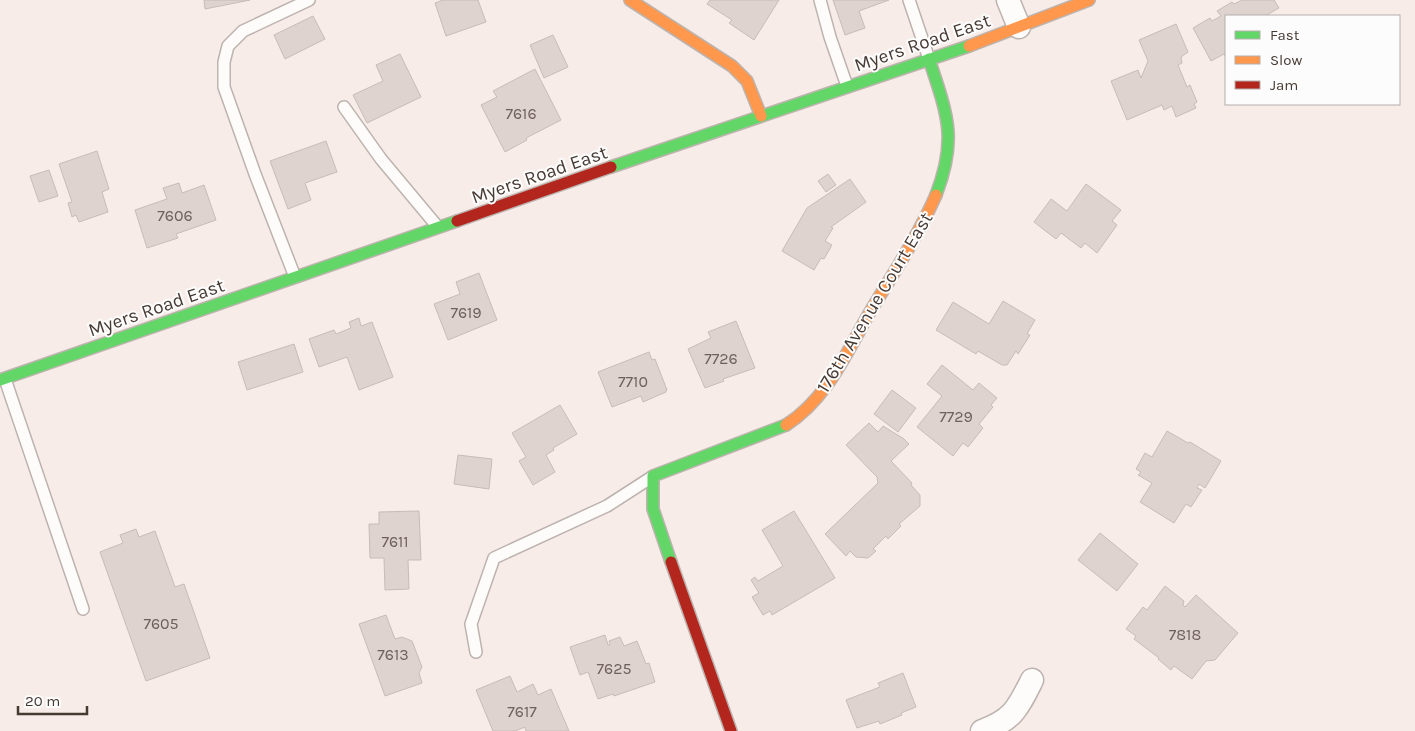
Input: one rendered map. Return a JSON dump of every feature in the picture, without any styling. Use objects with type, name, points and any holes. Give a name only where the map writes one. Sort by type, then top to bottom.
[{"type":"street","points":[[630,0],[732,66],[747,81],[760,116]]},
{"type":"street","points":[[1008,0],[1019,27]]},
{"type":"street","name":"Myers Road East","points":[[2,379],[929,59],[1088,0]]},
{"type":"street","name":"176th Avenue Court East","points":[[653,476],[782,427],[809,407],[830,380],[929,212],[945,170],[949,146],[949,130],[929,59]]},
{"type":"street","points":[[653,476],[653,509],[731,731]]},
{"type":"street","points":[[982,731],[1008,719],[1018,707],[1032,680]]},
{"type":"lane","points":[[295,277],[254,174],[224,87],[224,62],[228,46],[243,31],[309,0]]},
{"type":"lane","points":[[820,0],[847,86]]},
{"type":"lane","points":[[910,0],[929,59]]},
{"type":"lane","points":[[344,107],[382,159],[438,227]]},
{"type":"lane","points":[[2,379],[83,609]]},
{"type":"lane","points":[[476,652],[471,624],[494,558],[607,506],[653,476]]},
{"type":"building","points":[[204,0],[250,0],[205,9]]},
{"type":"building","points":[[443,0],[478,0],[486,22],[446,36],[435,3]]},
{"type":"building","points":[[710,0],[779,0],[754,40],[729,23],[732,20],[707,4]]},
{"type":"building","points":[[833,0],[889,0],[859,11],[865,28],[845,35]]},
{"type":"building","points":[[1242,0],[1274,0],[1279,8],[1267,15],[1225,15],[1225,56],[1224,54],[1211,61],[1193,28],[1210,18],[1212,21],[1221,16],[1217,11],[1232,2],[1234,4]]},
{"type":"building","points":[[313,16],[325,39],[285,59],[274,35]]},
{"type":"building","points":[[1176,24],[1188,52],[1181,57],[1182,63],[1178,65],[1187,87],[1190,85],[1197,102],[1194,104],[1196,108],[1176,117],[1172,106],[1164,110],[1162,105],[1127,120],[1111,81],[1138,70],[1141,78],[1148,61],[1139,40]]},
{"type":"building","points":[[553,35],[568,67],[544,78],[530,45]]},
{"type":"building","points":[[400,54],[421,97],[367,123],[353,95],[383,81],[376,65]]},
{"type":"building","points":[[535,69],[561,120],[526,138],[527,140],[505,152],[481,105],[497,97],[493,91]]},
{"type":"building","points":[[326,141],[337,172],[305,183],[311,200],[288,209],[270,161]]},
{"type":"building","points":[[97,151],[109,189],[102,192],[108,212],[79,222],[76,215],[72,217],[68,203],[72,202],[59,164]]},
{"type":"building","points":[[49,170],[58,196],[39,202],[30,176]]},
{"type":"building","points":[[828,174],[836,185],[826,192],[818,181]]},
{"type":"building","points":[[850,179],[866,202],[831,227],[833,228],[825,241],[832,245],[824,259],[821,258],[814,270],[782,251],[807,208]]},
{"type":"building","points":[[179,183],[182,193],[204,185],[216,220],[176,234],[178,238],[147,248],[135,210],[167,199],[163,188]]},
{"type":"building","points":[[1086,184],[1121,210],[1112,221],[1117,225],[1097,253],[1085,243],[1081,248],[1061,233],[1056,239],[1034,222],[1051,199],[1067,211]]},
{"type":"building","points":[[479,273],[497,320],[448,340],[434,304],[460,294],[456,282]]},
{"type":"building","points":[[1003,301],[1035,320],[1027,334],[1030,335],[1018,354],[1016,351],[1007,365],[1002,365],[978,351],[976,354],[936,330],[953,302],[989,324]]},
{"type":"building","points":[[359,318],[361,326],[372,322],[393,377],[359,390],[347,357],[319,367],[309,339],[334,330],[336,334],[351,328],[349,322]]},
{"type":"building","points":[[736,321],[755,368],[723,379],[724,381],[705,388],[688,349],[711,338],[708,332]]},
{"type":"building","points":[[294,344],[303,372],[247,390],[238,362]]},
{"type":"building","points":[[649,352],[652,360],[655,359],[667,390],[666,392],[643,402],[641,396],[612,407],[598,372]]},
{"type":"building","points":[[942,365],[973,390],[979,383],[997,398],[991,405],[993,407],[979,424],[983,428],[968,447],[963,443],[953,456],[917,427],[942,396],[927,384]]},
{"type":"building","points":[[892,390],[916,408],[898,432],[874,414]]},
{"type":"building","points":[[560,405],[577,434],[553,448],[554,450],[546,455],[555,472],[533,485],[519,461],[526,457],[512,433]]},
{"type":"building","points":[[869,423],[878,432],[883,426],[909,444],[891,461],[912,483],[911,485],[920,495],[920,506],[899,524],[901,526],[888,539],[886,536],[873,549],[876,551],[868,558],[856,557],[850,551],[846,556],[825,534],[878,483],[877,477],[846,445]]},
{"type":"building","points":[[1167,431],[1188,443],[1190,442],[1221,461],[1205,488],[1199,484],[1197,488],[1202,490],[1191,507],[1186,504],[1174,523],[1140,502],[1152,483],[1138,475],[1141,472],[1136,469],[1145,453],[1152,457]]},
{"type":"building","points":[[458,455],[492,459],[489,489],[454,484]]},
{"type":"building","points":[[419,511],[421,560],[408,560],[409,589],[385,590],[384,558],[370,558],[369,524],[379,524],[379,512]]},
{"type":"building","points":[[794,511],[835,578],[772,615],[770,611],[763,615],[752,597],[759,593],[751,580],[755,577],[758,581],[783,566],[762,530]]},
{"type":"building","points":[[136,529],[139,537],[155,531],[175,587],[184,584],[210,658],[146,681],[100,552],[123,543],[120,535]]},
{"type":"building","points":[[1100,533],[1138,564],[1117,591],[1078,560]]},
{"type":"building","points":[[1165,586],[1184,601],[1183,605],[1185,607],[1196,595],[1238,633],[1215,660],[1206,661],[1192,679],[1174,666],[1171,670],[1134,639],[1136,636],[1126,629],[1143,607],[1147,610]]},
{"type":"building","points":[[386,615],[395,639],[402,637],[412,641],[422,667],[419,673],[422,683],[385,696],[359,624]]},
{"type":"building","points":[[605,635],[608,645],[610,645],[609,641],[620,637],[624,646],[637,641],[646,664],[649,663],[655,682],[614,696],[613,694],[598,699],[588,672],[580,675],[570,647]]},
{"type":"building","points":[[903,673],[916,707],[880,724],[879,721],[857,728],[846,700],[880,687],[878,683]]},
{"type":"building","points":[[510,676],[517,692],[533,684],[538,695],[551,689],[569,731],[526,731],[525,727],[515,731],[493,731],[476,690]]},
{"type":"traffic: fast","points":[[611,167],[969,46]]},
{"type":"traffic: fast","points":[[929,59],[941,95],[948,126],[947,157],[936,195]]},
{"type":"traffic: fast","points":[[0,380],[457,221]]},
{"type":"traffic: fast","points":[[671,562],[653,509],[653,476],[786,425]]},
{"type":"traffic: slow","points":[[630,0],[732,66],[747,81],[761,116]]},
{"type":"traffic: slow","points":[[969,46],[1089,0]]},
{"type":"traffic: slow","points":[[786,425],[813,402],[844,359],[913,240],[936,195]]},
{"type":"traffic: jam","points":[[457,221],[611,167]]},
{"type":"traffic: jam","points":[[671,562],[731,731]]}]
